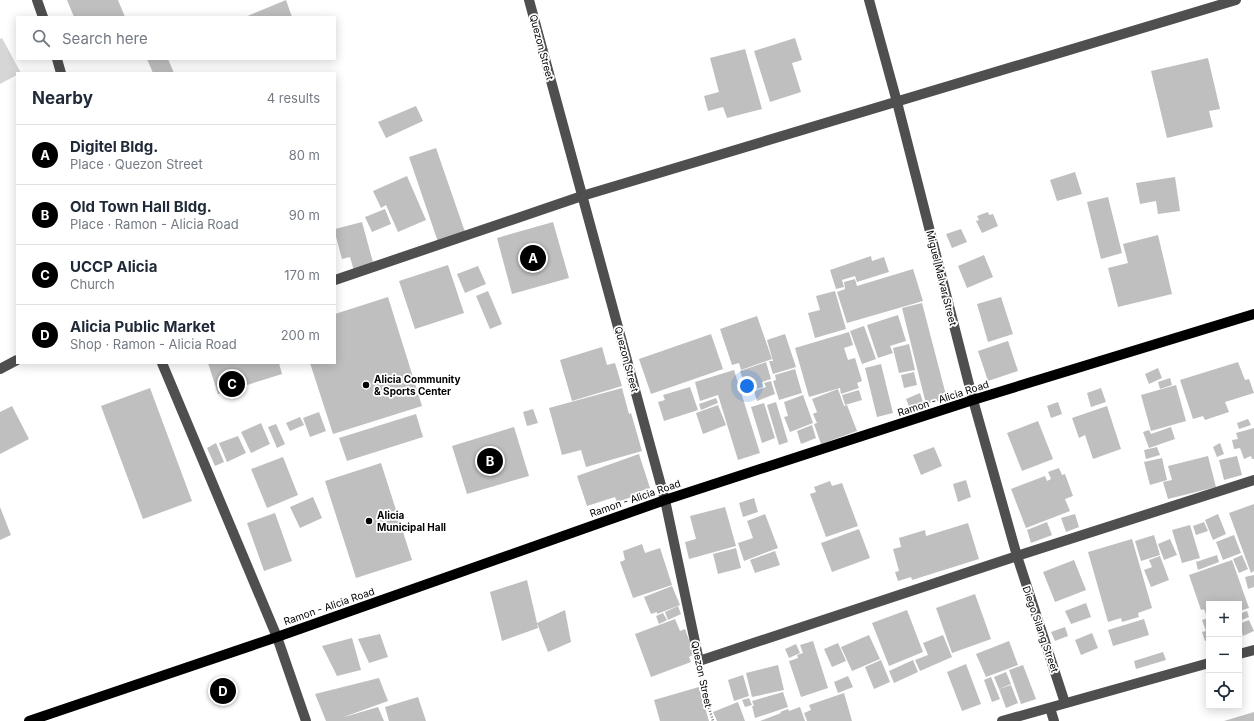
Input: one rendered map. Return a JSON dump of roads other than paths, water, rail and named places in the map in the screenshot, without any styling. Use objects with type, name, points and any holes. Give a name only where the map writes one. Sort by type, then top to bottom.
[{"type":"main road","name":"Ramon - Alicia Road","points":[[29,721],[277,637],[665,500],[973,400],[1254,314]]},
{"type":"street","points":[[37,0],[43,16]]},
{"type":"street","name":"Quezon Street","points":[[529,0],[665,500],[699,662],[1017,556]]},
{"type":"street","name":"Miguel Malvar Street","points":[[869,0],[897,102],[973,400],[1017,556]]},
{"type":"street","points":[[336,280],[582,196],[1236,0]]},
{"type":"street","points":[[57,60],[61,72]]},
{"type":"street","points":[[0,369],[16,361]]},
{"type":"street","points":[[162,364],[277,637],[306,721]]},
{"type":"street","points":[[1017,556],[1254,480]]},
{"type":"street","name":"Diego Silang Street","points":[[1017,556],[1065,703]]},
{"type":"street","points":[[1242,653],[1254,650]]},
{"type":"street","points":[[1002,721],[1206,664]]},
{"type":"street","points":[[1050,708],[1054,721]]},
{"type":"place","name":"Digitel Bldg.","points":[[533,258]]},
{"type":"place","name":"UCCP Alicia","points":[[232,384]]},
{"type":"place","name":"Alicia Community & Sports Center","points":[[366,385]]},
{"type":"place","name":"Old Town Hall Bldg.","points":[[490,461]]},
{"type":"place","name":"Alicia Municipal Hall","points":[[369,521]]},
{"type":"place","name":"Alicia Public Market","points":[[223,691]]}]
